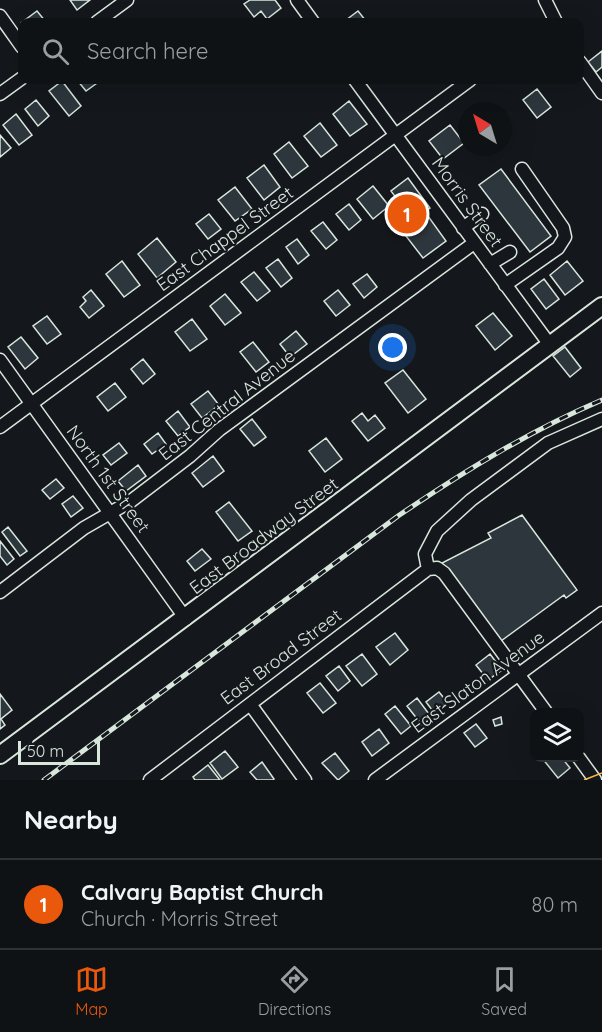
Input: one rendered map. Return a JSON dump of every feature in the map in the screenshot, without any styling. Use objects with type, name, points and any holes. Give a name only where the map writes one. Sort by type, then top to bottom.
[{"type":"main road","name":"East Broadway Street","points":[[0,755],[186,619],[602,306]]},
{"type":"street","points":[[103,18],[128,0]]},
{"type":"street","points":[[297,0],[310,18]]},
{"type":"street","points":[[545,0],[550,18]]},
{"type":"street","points":[[0,16],[18,41]]},
{"type":"street","points":[[584,69],[602,93]]},
{"type":"street","points":[[0,94],[18,81]]},
{"type":"street","name":"Morris Street","points":[[359,84],[550,345]]},
{"type":"street","name":"East Chappel Street","points":[[0,427],[465,84]]},
{"type":"street","points":[[505,285],[558,248],[565,237],[563,228],[522,169]]},
{"type":"street","points":[[463,228],[482,214]]},
{"type":"street","name":"East Central Avenue","points":[[0,592],[84,528],[131,501],[190,456],[219,430],[474,243]]},
{"type":"street","points":[[490,264],[510,252]]},
{"type":"street","name":"North 1st Street","points":[[0,360],[186,619]]},
{"type":"street","points":[[543,708],[444,573],[432,569],[425,554],[437,531],[471,500],[548,443],[602,419]]},
{"type":"street","name":"East Broad Street","points":[[150,780],[432,569]]},
{"type":"street","name":"East Slaton Avenue","points":[[375,780],[602,613]]},
{"type":"street","points":[[250,704],[305,780]]},
{"type":"street","points":[[582,762],[596,780]]},
{"type":"building","points":[[70,0],[90,0],[77,10]]},
{"type":"building","points":[[250,0],[275,0],[281,8],[268,18],[261,11],[254,17],[244,4]]},
{"type":"building","points":[[37,11],[43,18],[28,18]]},
{"type":"building","points":[[358,11],[364,18],[349,18]]},
{"type":"building","points":[[602,51],[602,67],[596,72],[588,62]]},
{"type":"building","points":[[58,84],[64,84],[81,106],[69,116],[49,91]]},
{"type":"building","points":[[80,84],[96,84],[86,91]]},
{"type":"building","points":[[537,89],[551,107],[537,118],[523,100]]},
{"type":"building","points":[[36,100],[49,116],[38,126],[25,109]]},
{"type":"building","points":[[349,101],[367,124],[350,136],[333,114]]},
{"type":"building","points":[[16,114],[32,135],[19,145],[3,125]]},
{"type":"building","points":[[320,123],[337,145],[321,157],[304,136]]},
{"type":"building","points":[[450,125],[458,135],[458,148],[443,159],[429,141]]},
{"type":"building","points":[[0,135],[11,148],[0,157]]},
{"type":"building","points":[[289,142],[308,166],[292,178],[274,154]]},
{"type":"building","points":[[264,165],[280,187],[264,200],[247,178]]},
{"type":"building","points":[[501,169],[551,236],[530,252],[479,185]]},
{"type":"building","points":[[408,178],[430,208],[425,212],[446,241],[423,258],[399,227],[411,218],[391,191]]},
{"type":"building","points":[[373,186],[389,206],[373,219],[357,199]]},
{"type":"building","points":[[235,187],[252,209],[235,221],[218,200]]},
{"type":"building","points":[[349,204],[361,220],[349,230],[336,214]]},
{"type":"building","points":[[209,214],[221,229],[208,239],[196,224]]},
{"type":"building","points":[[323,222],[337,240],[326,249],[311,231]]},
{"type":"building","points":[[157,238],[176,262],[157,278],[138,254]]},
{"type":"building","points":[[297,239],[309,255],[298,264],[286,247]]},
{"type":"building","points":[[278,259],[292,278],[281,287],[266,268]]},
{"type":"building","points":[[122,261],[140,285],[124,297],[106,274]]},
{"type":"building","points":[[567,261],[583,281],[565,295],[550,275]]},
{"type":"building","points":[[254,272],[270,291],[257,301],[241,282]]},
{"type":"building","points":[[367,274],[377,287],[364,298],[353,284]]},
{"type":"building","points":[[544,279],[559,299],[546,309],[531,289]]},
{"type":"building","points":[[91,290],[104,306],[89,318],[80,307],[86,301],[83,297]]},
{"type":"building","points":[[338,290],[350,305],[336,316],[324,301]]},
{"type":"building","points":[[225,294],[241,313],[225,325],[210,306]]},
{"type":"building","points":[[493,313],[512,336],[495,350],[476,326]]},
{"type":"building","points":[[47,316],[61,334],[47,344],[33,326]]},
{"type":"building","points":[[192,319],[207,339],[190,351],[175,332]]},
{"type":"building","points":[[296,331],[307,344],[290,357],[280,344]]},
{"type":"building","points":[[21,337],[38,358],[25,369],[8,347]]},
{"type":"building","points":[[253,342],[269,362],[256,372],[240,352]]},
{"type":"building","points":[[565,347],[581,368],[570,377],[553,356]]},
{"type":"building","points":[[143,359],[155,374],[143,384],[131,369]]},
{"type":"building","points":[[403,370],[426,399],[408,413],[385,383]]},
{"type":"building","points":[[115,383],[126,397],[108,411],[97,397]]},
{"type":"building","points":[[208,391],[219,405],[202,418],[191,404]]},
{"type":"building","points":[[178,411],[190,427],[178,436],[166,421]]},
{"type":"building","points":[[362,413],[368,421],[375,415],[385,428],[368,441],[352,421]]},
{"type":"building","points":[[252,419],[266,437],[254,446],[240,429]]},
{"type":"building","points":[[158,433],[166,444],[152,454],[144,444]]},
{"type":"building","points":[[326,438],[342,459],[325,472],[309,451]]},
{"type":"building","points":[[119,443],[127,453],[111,465],[103,455]]},
{"type":"building","points":[[213,456],[224,471],[203,487],[192,473]]},
{"type":"building","points":[[138,465],[146,476],[126,491],[118,481]]},
{"type":"building","points":[[56,479],[64,488],[50,499],[42,490]]},
{"type":"building","points":[[73,496],[83,508],[71,517],[62,504]]},
{"type":"building","points":[[229,502],[252,531],[238,541],[216,512]]},
{"type":"building","points":[[522,515],[577,590],[566,598],[564,595],[501,641],[442,563],[491,538],[488,533]]},
{"type":"building","points":[[8,527],[27,551],[20,556],[2,532]]},
{"type":"building","points":[[0,541],[14,559],[7,565],[0,556]]},
{"type":"building","points":[[202,549],[211,559],[195,571],[187,561]]},
{"type":"building","points":[[395,633],[408,650],[390,665],[376,647]]},
{"type":"building","points":[[362,654],[377,674],[362,686],[346,666]]},
{"type":"building","points":[[490,654],[502,670],[488,680],[476,665]]},
{"type":"building","points":[[339,666],[350,681],[338,691],[326,676]]},
{"type":"building","points":[[320,683],[336,703],[323,713],[307,693]]},
{"type":"building","points":[[439,692],[448,703],[435,714],[426,702]]},
{"type":"building","points":[[0,694],[12,710],[1,719],[5,725],[0,729]]},
{"type":"building","points":[[417,698],[432,718],[422,725],[407,706]]},
{"type":"building","points":[[395,706],[411,726],[401,734],[385,714]]},
{"type":"building","points":[[501,717],[502,724],[495,726],[493,720]]},
{"type":"building","points":[[476,724],[487,738],[475,747],[464,733]]},
{"type":"building","points":[[379,729],[389,743],[372,756],[362,742]]},
{"type":"building","points":[[225,751],[238,767],[222,779],[210,763]]},
{"type":"building","points":[[335,753],[349,771],[338,780],[322,763]]},
{"type":"building","points":[[262,762],[273,780],[257,780],[250,772]]},
{"type":"building","points":[[545,762],[565,762],[570,768],[558,778]]},
{"type":"building","points":[[208,765],[220,780],[195,780],[193,777]]},
{"type":"railway","points":[[44,780],[398,516],[497,453],[548,425],[602,400]]},
{"type":"power","points":[[584,780],[602,773]]},
{"type":"place","name":"Calvary Baptist Church","points":[[407,214]]}]
